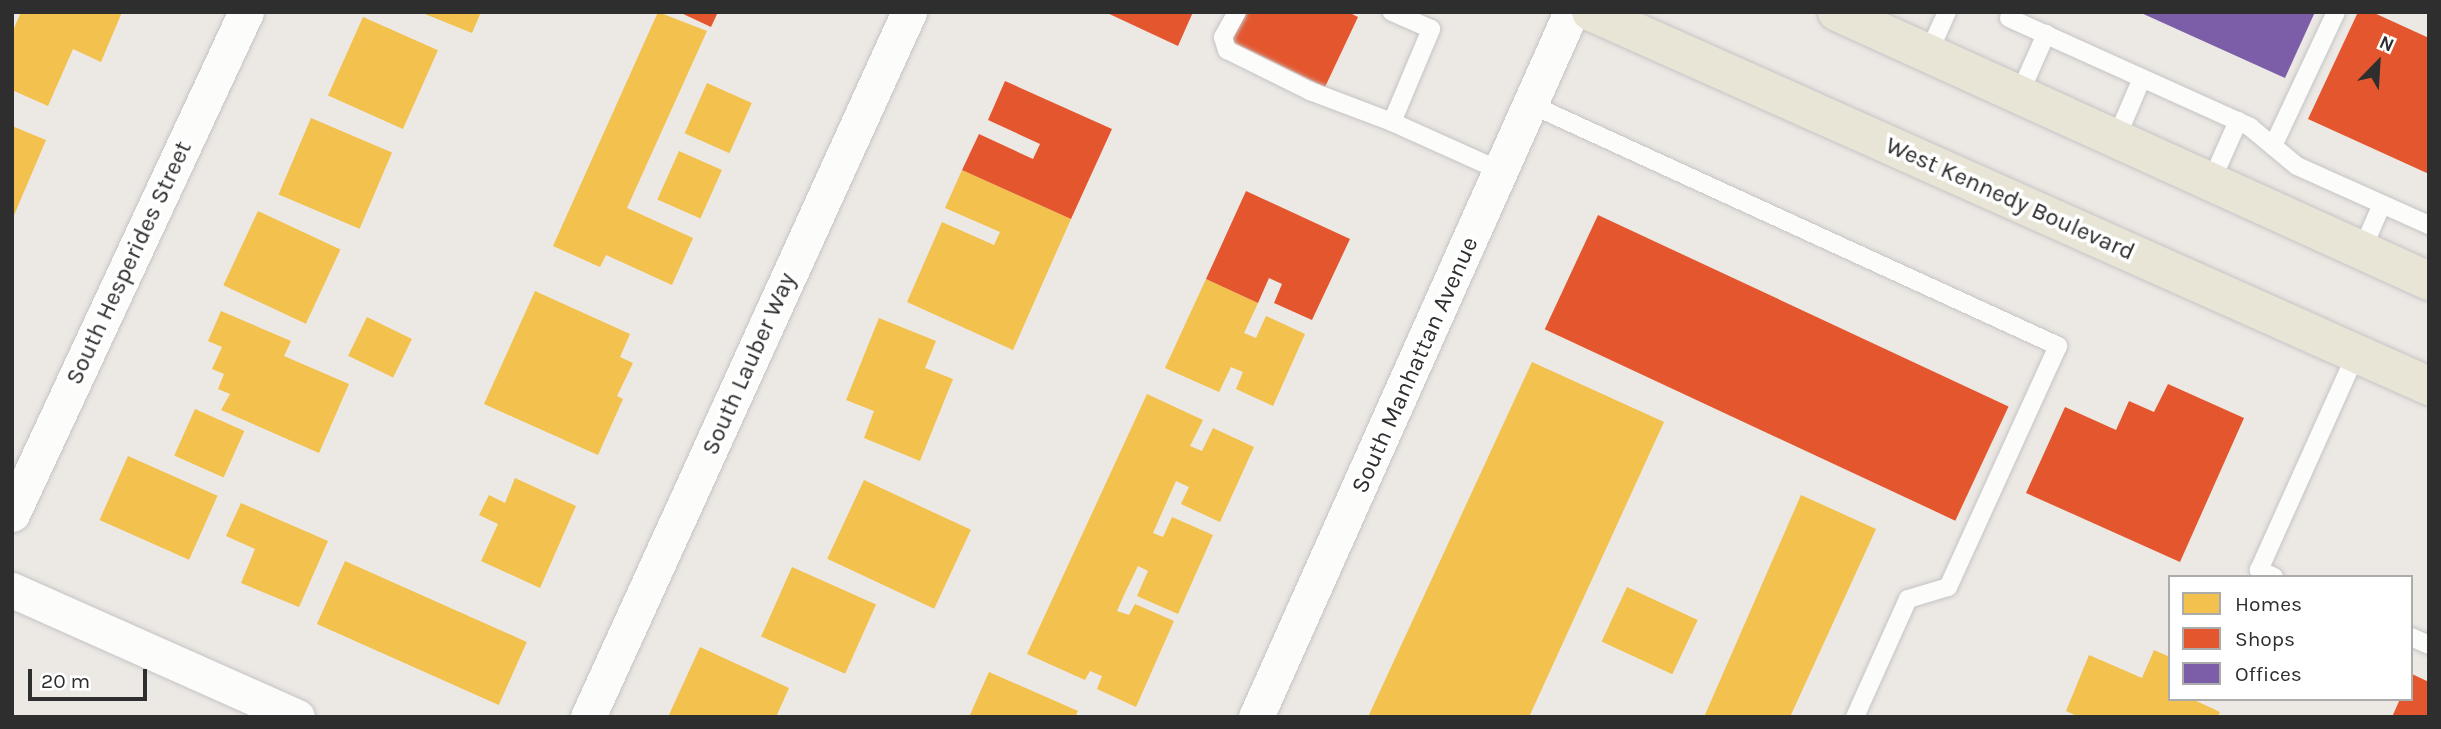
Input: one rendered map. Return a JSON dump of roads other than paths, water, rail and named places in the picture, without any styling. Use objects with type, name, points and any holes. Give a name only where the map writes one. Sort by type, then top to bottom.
[{"type":"main road","name":"West Kennedy Boulevard","points":[[1591,12],[2429,386]]},
{"type":"main road","points":[[1837,12],[2429,281]]},
{"type":"street","name":"South Hesperides Street","points":[[12,514],[246,12]]},
{"type":"street","name":"South Lauber Way","points":[[588,717],[909,12]]},
{"type":"street","name":"South Manhattan Avenue","points":[[1256,717],[1571,12]]},
{"type":"street","points":[[12,590],[297,717]]},
{"type":"lane","points":[[1237,12],[1223,37],[1227,50],[1310,91],[1392,122],[1501,171]]},
{"type":"lane","points":[[1392,12],[1431,29],[1392,122]]},
{"type":"lane","points":[[1928,54],[1947,12]]},
{"type":"lane","points":[[2273,146],[2336,12]]},
{"type":"lane","points":[[2009,18],[2238,121],[2250,127],[2297,166],[2429,225]]},
{"type":"lane","points":[[2019,95],[2046,34]]},
{"type":"lane","points":[[2116,139],[2142,78]]},
{"type":"lane","points":[[1530,104],[2058,346],[1948,587],[1908,599],[1855,717]]},
{"type":"lane","points":[[2211,182],[2238,121]]},
{"type":"lane","points":[[2362,250],[2382,204]]},
{"type":"lane","points":[[2270,575],[2259,570],[2356,354]]},
{"type":"lane","points":[[2413,638],[2429,645]]}]
